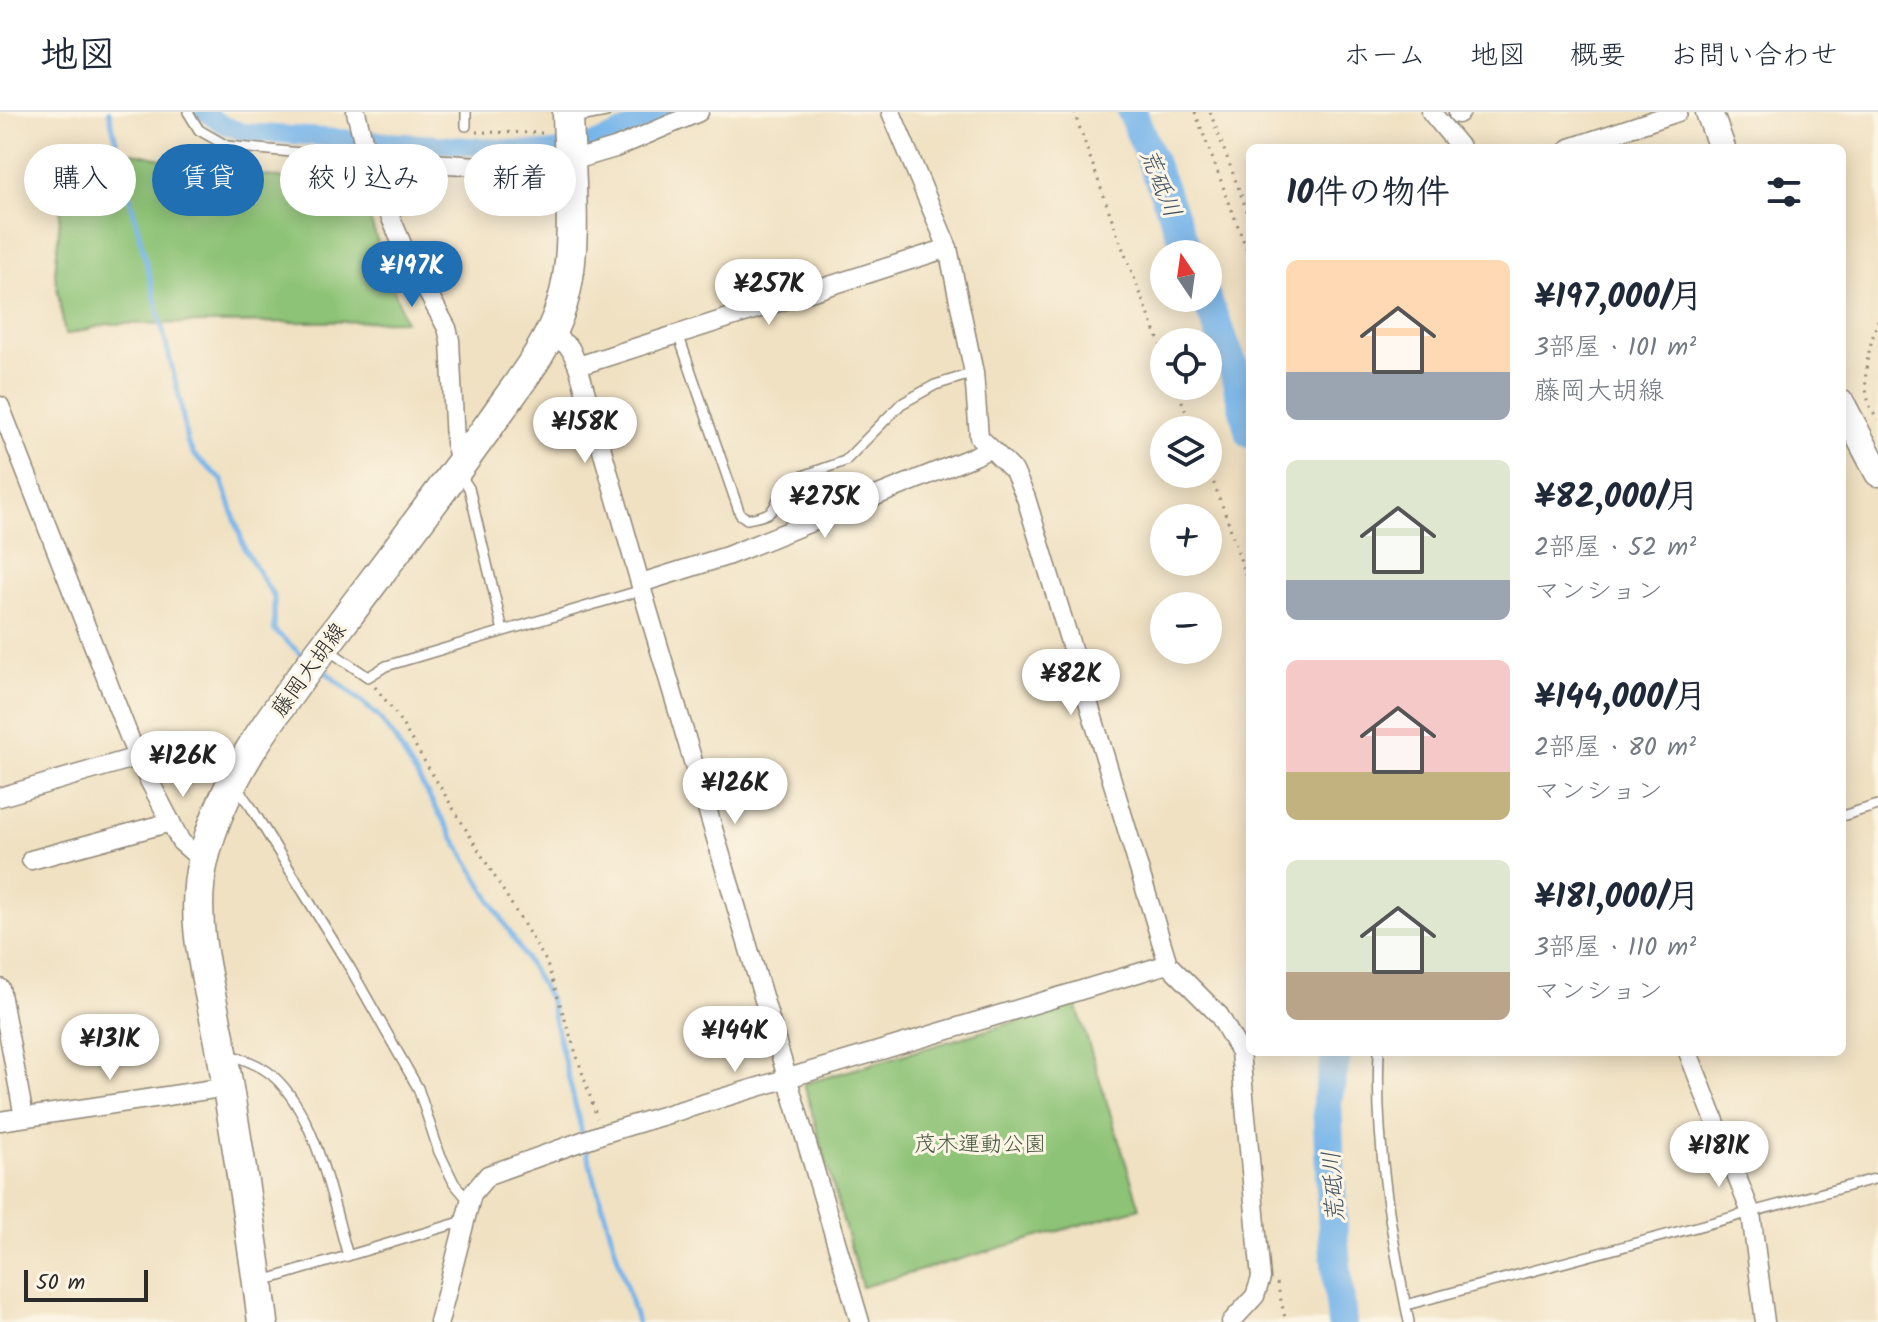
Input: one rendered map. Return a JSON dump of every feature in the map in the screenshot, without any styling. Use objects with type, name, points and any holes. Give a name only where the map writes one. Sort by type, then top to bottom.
[{"type":"main road","name":"藤岡大胡線","points":[[263,1322],[222,1053],[201,940],[198,903],[203,861],[232,782],[266,728],[459,467],[526,372],[550,332],[562,305],[569,274],[568,141]]},
{"type":"street","points":[[448,163],[528,169],[568,141],[615,148],[699,112]]},
{"type":"street","points":[[891,112],[948,248],[974,373],[979,437],[1014,471],[1026,498],[1168,964],[1219,1015],[1240,1052],[1261,1278],[1255,1296],[1231,1322]]},
{"type":"street","points":[[1431,112],[1458,144]]},
{"type":"street","points":[[1582,144],[1678,112]]},
{"type":"street","points":[[1709,112],[1721,144]]},
{"type":"street","points":[[358,120],[364,144]]},
{"type":"street","points":[[391,216],[405,251],[447,328],[459,467]]},
{"type":"street","points":[[578,366],[948,248]]},
{"type":"street","points":[[550,332],[570,348],[578,366],[860,1322]]},
{"type":"street","points":[[0,406],[9,454],[137,757],[181,842],[203,861]]},
{"type":"street","points":[[1846,412],[1878,473]]},
{"type":"street","points":[[641,586],[727,556],[988,449]]},
{"type":"street","points":[[0,797],[137,757]]},
{"type":"street","points":[[31,860],[171,822]]},
{"type":"street","points":[[439,1322],[472,1194],[488,1175],[602,1134],[1168,964]]},
{"type":"street","points":[[0,988],[24,1117]]},
{"type":"street","points":[[1690,1056],[1751,1213],[1765,1322]]},
{"type":"street","points":[[0,1121],[227,1087]]},
{"type":"lane","points":[[188,112],[199,130],[227,146],[280,150]]},
{"type":"lane","points":[[466,112],[466,126]]},
{"type":"lane","points":[[568,141],[606,112]]},
{"type":"lane","points":[[678,334],[740,514],[747,519],[771,512],[777,507],[786,482],[845,461],[901,404],[914,395],[974,373]]},
{"type":"lane","points":[[459,467],[469,488],[503,631]]},
{"type":"lane","points":[[324,647],[368,677],[386,666],[641,586]]},
{"type":"lane","points":[[232,782],[251,807],[418,1088],[439,1152],[454,1183],[470,1202]]},
{"type":"lane","points":[[1846,815],[1878,805]]},
{"type":"lane","points":[[222,1053],[251,1061],[272,1075],[291,1096],[324,1171],[348,1256]]},
{"type":"lane","points":[[1379,1056],[1379,1119],[1383,1158],[1409,1322]]},
{"type":"lane","points":[[1406,1305],[1878,1178]]},
{"type":"lane","points":[[258,1283],[464,1221]]},
{"type":"path","points":[[1074,112],[1154,328]]},
{"type":"path","points":[[1195,112],[1246,247]]},
{"type":"path","points":[[1210,112],[1246,208]]},
{"type":"path","points":[[466,126],[469,131],[568,141]]},
{"type":"path","points":[[1878,320],[1867,357],[1866,378],[1873,413],[1878,420]]},
{"type":"path","points":[[1216,488],[1246,577]]},
{"type":"path","points":[[368,677],[394,711],[546,961],[602,1134]]},
{"type":"green space","points":[[136,154],[152,157],[152,216],[264,216],[264,175],[280,178],[280,216],[369,216],[405,321],[108,324],[65,335],[55,274],[60,216],[136,216]]},
{"type":"green space","name":"茂木運動公園","points":[[1076,1004],[1140,1208],[862,1287],[804,1084]]},
{"type":"waterway","points":[[109,112],[180,400],[187,442],[194,455],[222,480],[245,550],[274,597],[274,630],[302,655]]},
{"type":"waterway","points":[[204,112],[224,125],[243,132],[546,151],[586,145],[666,112]]},
{"type":"waterway","name":"荒砥川","points":[[1132,112],[1183,240]]},
{"type":"waterway","name":"荒砥川","points":[[1212,312],[1233,366],[1246,417]]},
{"type":"waterway","points":[[325,671],[378,716],[393,736],[549,998],[588,1157],[637,1322]]},
{"type":"waterway","name":"荒砥川","points":[[1336,1056],[1327,1101],[1333,1234],[1342,1322]]}]
